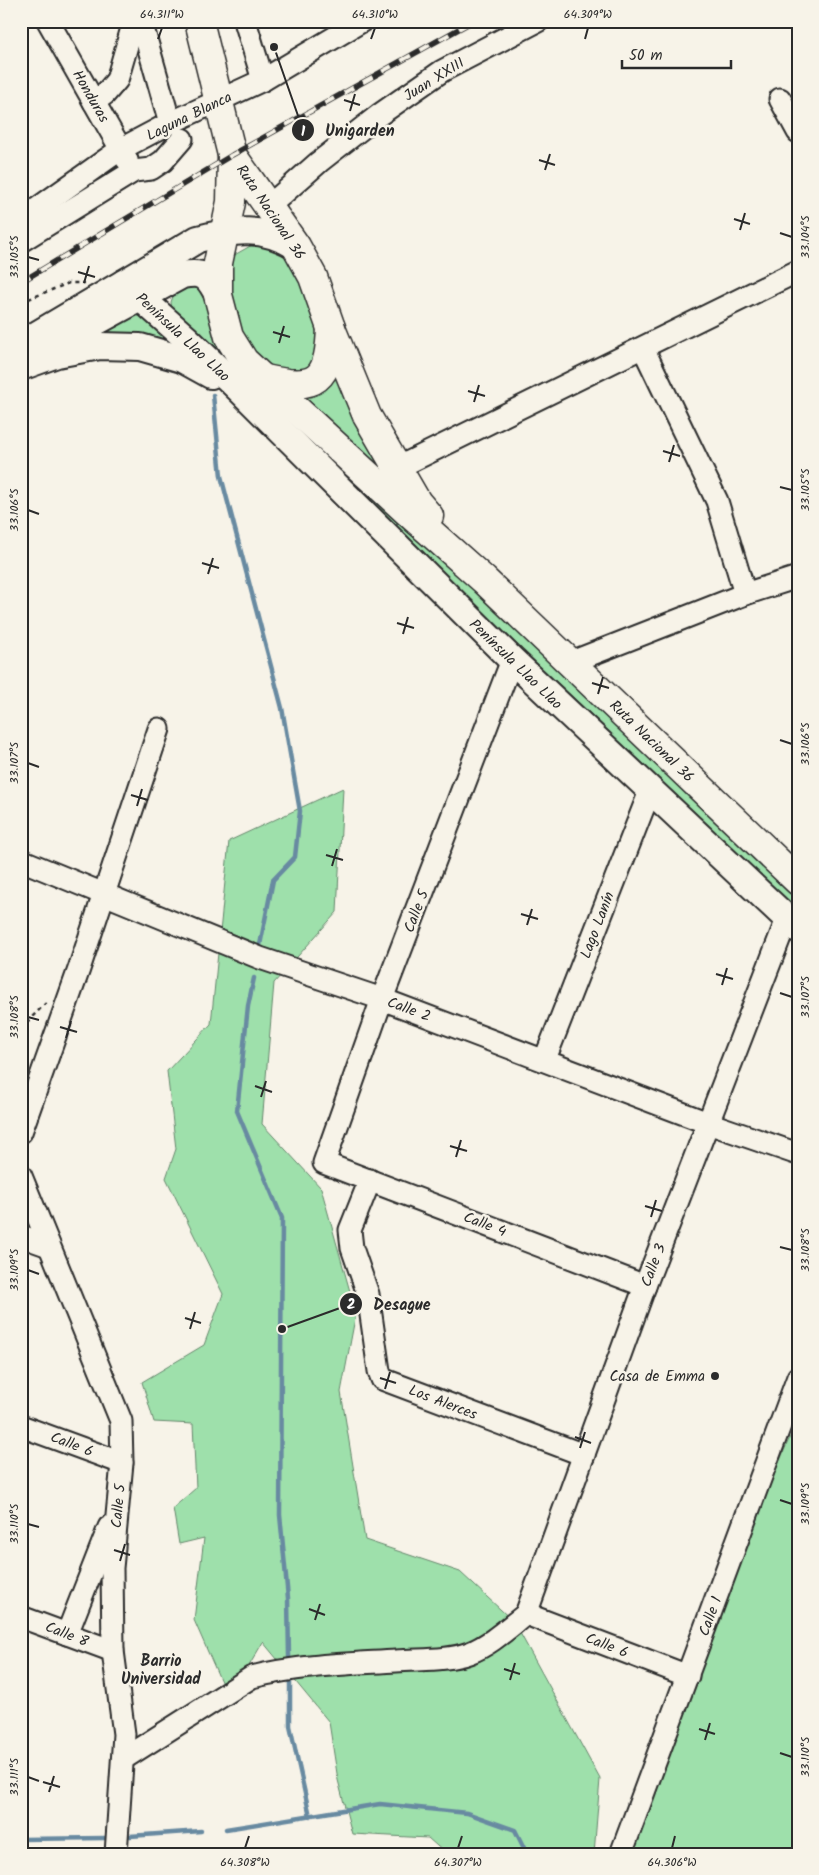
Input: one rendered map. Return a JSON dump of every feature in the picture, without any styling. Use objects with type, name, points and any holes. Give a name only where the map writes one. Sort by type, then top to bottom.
[{"type":"highway","points":[[199,21],[232,155]]},
{"type":"highway","name":"Ruta Nacional 36","points":[[232,155],[296,246],[313,277],[331,328],[367,416],[417,502],[484,580]]},
{"type":"highway","name":"Ruta Nacional 36","points":[[232,155],[231,202],[223,232],[218,263],[218,295],[229,337],[244,361],[253,385],[411,515],[484,580],[798,881]]},
{"type":"highway","points":[[253,385],[300,385],[312,382],[319,377],[330,352],[331,328]]},
{"type":"main road","points":[[21,362],[132,290],[198,239],[223,232],[246,230],[270,234],[296,246]]},
{"type":"main road","points":[[21,344],[132,290],[182,275],[193,273],[203,275],[210,281],[218,295]]},
{"type":"main road","name":"Península Llao Llao","points":[[132,290],[188,340],[253,385],[512,660],[792,924]]},
{"type":"main road","name":"Península Llao Llao","points":[[21,368],[57,354],[100,346],[140,347],[182,359],[253,385]]},
{"type":"street","name":"Honduras","points":[[48,21],[134,172]]},
{"type":"street","points":[[94,102],[105,94],[117,80],[134,21]]},
{"type":"street","points":[[141,21],[176,131]]},
{"type":"street","points":[[245,21],[263,80]]},
{"type":"street","name":"Laguna Blanca","points":[[21,220],[121,150],[176,131],[218,101],[263,80],[362,21]]},
{"type":"street","name":"Juan XXIII","points":[[269,206],[327,156],[379,115],[442,71],[538,21]]},
{"type":"street","points":[[780,99],[798,132]]},
{"type":"street","name":"Laguna Blanca","points":[[21,241],[134,172],[151,169],[163,162],[176,131]]},
{"type":"street","points":[[397,468],[798,271]]},
{"type":"street","points":[[643,348],[717,500],[746,594]]},
{"type":"street","points":[[569,662],[746,594],[798,577]]},
{"type":"street","name":"Calle 5","points":[[324,1163],[382,999],[512,660]]},
{"type":"street","points":[[21,1132],[76,978],[159,730]]},
{"type":"street","name":"Lago Lanín","points":[[545,1059],[650,791]]},
{"type":"street","name":"Calle 2","points":[[21,860],[260,958],[382,999],[545,1059],[708,1123],[798,1154]]},
{"type":"street","name":"Calle 3","points":[[526,1614],[645,1286],[708,1123],[792,924]]},
{"type":"street","name":"Calle 4","points":[[324,1163],[645,1286]]},
{"type":"street","name":"Calle 5","points":[[21,1176],[120,1421],[122,1463],[112,1568],[113,1651],[124,1734],[116,1854]]},
{"type":"street","name":"Los Alerces","points":[[370,1180],[350,1230],[352,1248],[368,1294],[379,1372],[382,1379],[584,1455]]},
{"type":"street","points":[[21,1236],[48,1246]]},
{"type":"street","name":"Calle 1","points":[[621,1854],[798,1377]]},
{"type":"street","name":"Calle 6","points":[[21,1426],[122,1463]]},
{"type":"street","points":[[67,1634],[118,1501]]},
{"type":"street","points":[[123,1759],[252,1678],[272,1672],[318,1666],[445,1658],[469,1653],[496,1638],[526,1614]]},
{"type":"street","name":"Calle 6","points":[[526,1614],[688,1676]]},
{"type":"street","name":"Calle 8","points":[[21,1616],[113,1651]]},
{"type":"path","points":[[21,302],[27,298],[69,283],[87,283]]},
{"type":"path","points":[[21,289],[27,298]]},
{"type":"green space","points":[[252,245],[272,246],[290,256],[308,294],[321,339],[317,363],[303,376],[280,375],[260,362],[243,338],[230,306],[231,257]]},
{"type":"green space","points":[[192,283],[204,292],[219,343],[798,892],[798,910],[173,317],[171,302],[177,286]]},
{"type":"green space","points":[[139,306],[188,351],[79,340]]},
{"type":"green space","points":[[338,360],[407,503],[297,396]]},
{"type":"green space","points":[[343,788],[337,912],[274,983],[262,1124],[321,1188],[356,1313],[341,1392],[365,1540],[460,1572],[514,1622],[600,1779],[594,1854],[446,1854],[428,1838],[352,1834],[338,1780],[329,1722],[263,1642],[229,1700],[194,1620],[204,1538],[179,1544],[173,1508],[196,1488],[193,1424],[154,1422],[142,1382],[204,1345],[223,1294],[166,1178],[176,1149],[167,1071],[211,1024],[229,841]]},
{"type":"green space","points":[[798,1418],[798,1854],[632,1854],[688,1676]]},
{"type":"waterway","points":[[213,395],[221,476],[282,708],[300,811],[295,857],[273,880],[260,945]]},
{"type":"waterway","points":[[254,978],[248,1006],[237,1111],[282,1218],[280,1515],[288,1598],[289,1657]]},
{"type":"waterway","points":[[290,1682],[290,1726],[310,1816]]},
{"type":"waterway","points":[[226,1829],[380,1804],[467,1813],[515,1830],[527,1854]]},
{"type":"waterway","points":[[130,1836],[201,1831]]},
{"type":"waterway","points":[[21,1839],[106,1838]]},
{"type":"railway","points":[[21,282],[232,155],[473,21]]},
{"type":"place","name":"Unigarden","points":[[274,47]]},
{"type":"place","name":"Desague","points":[[282,1329]]},
{"type":"place","name":"Casa de Emma","points":[[715,1376]]},
{"type":"district","name":"Barrio Universidad","points":[[161,1669]]}]
